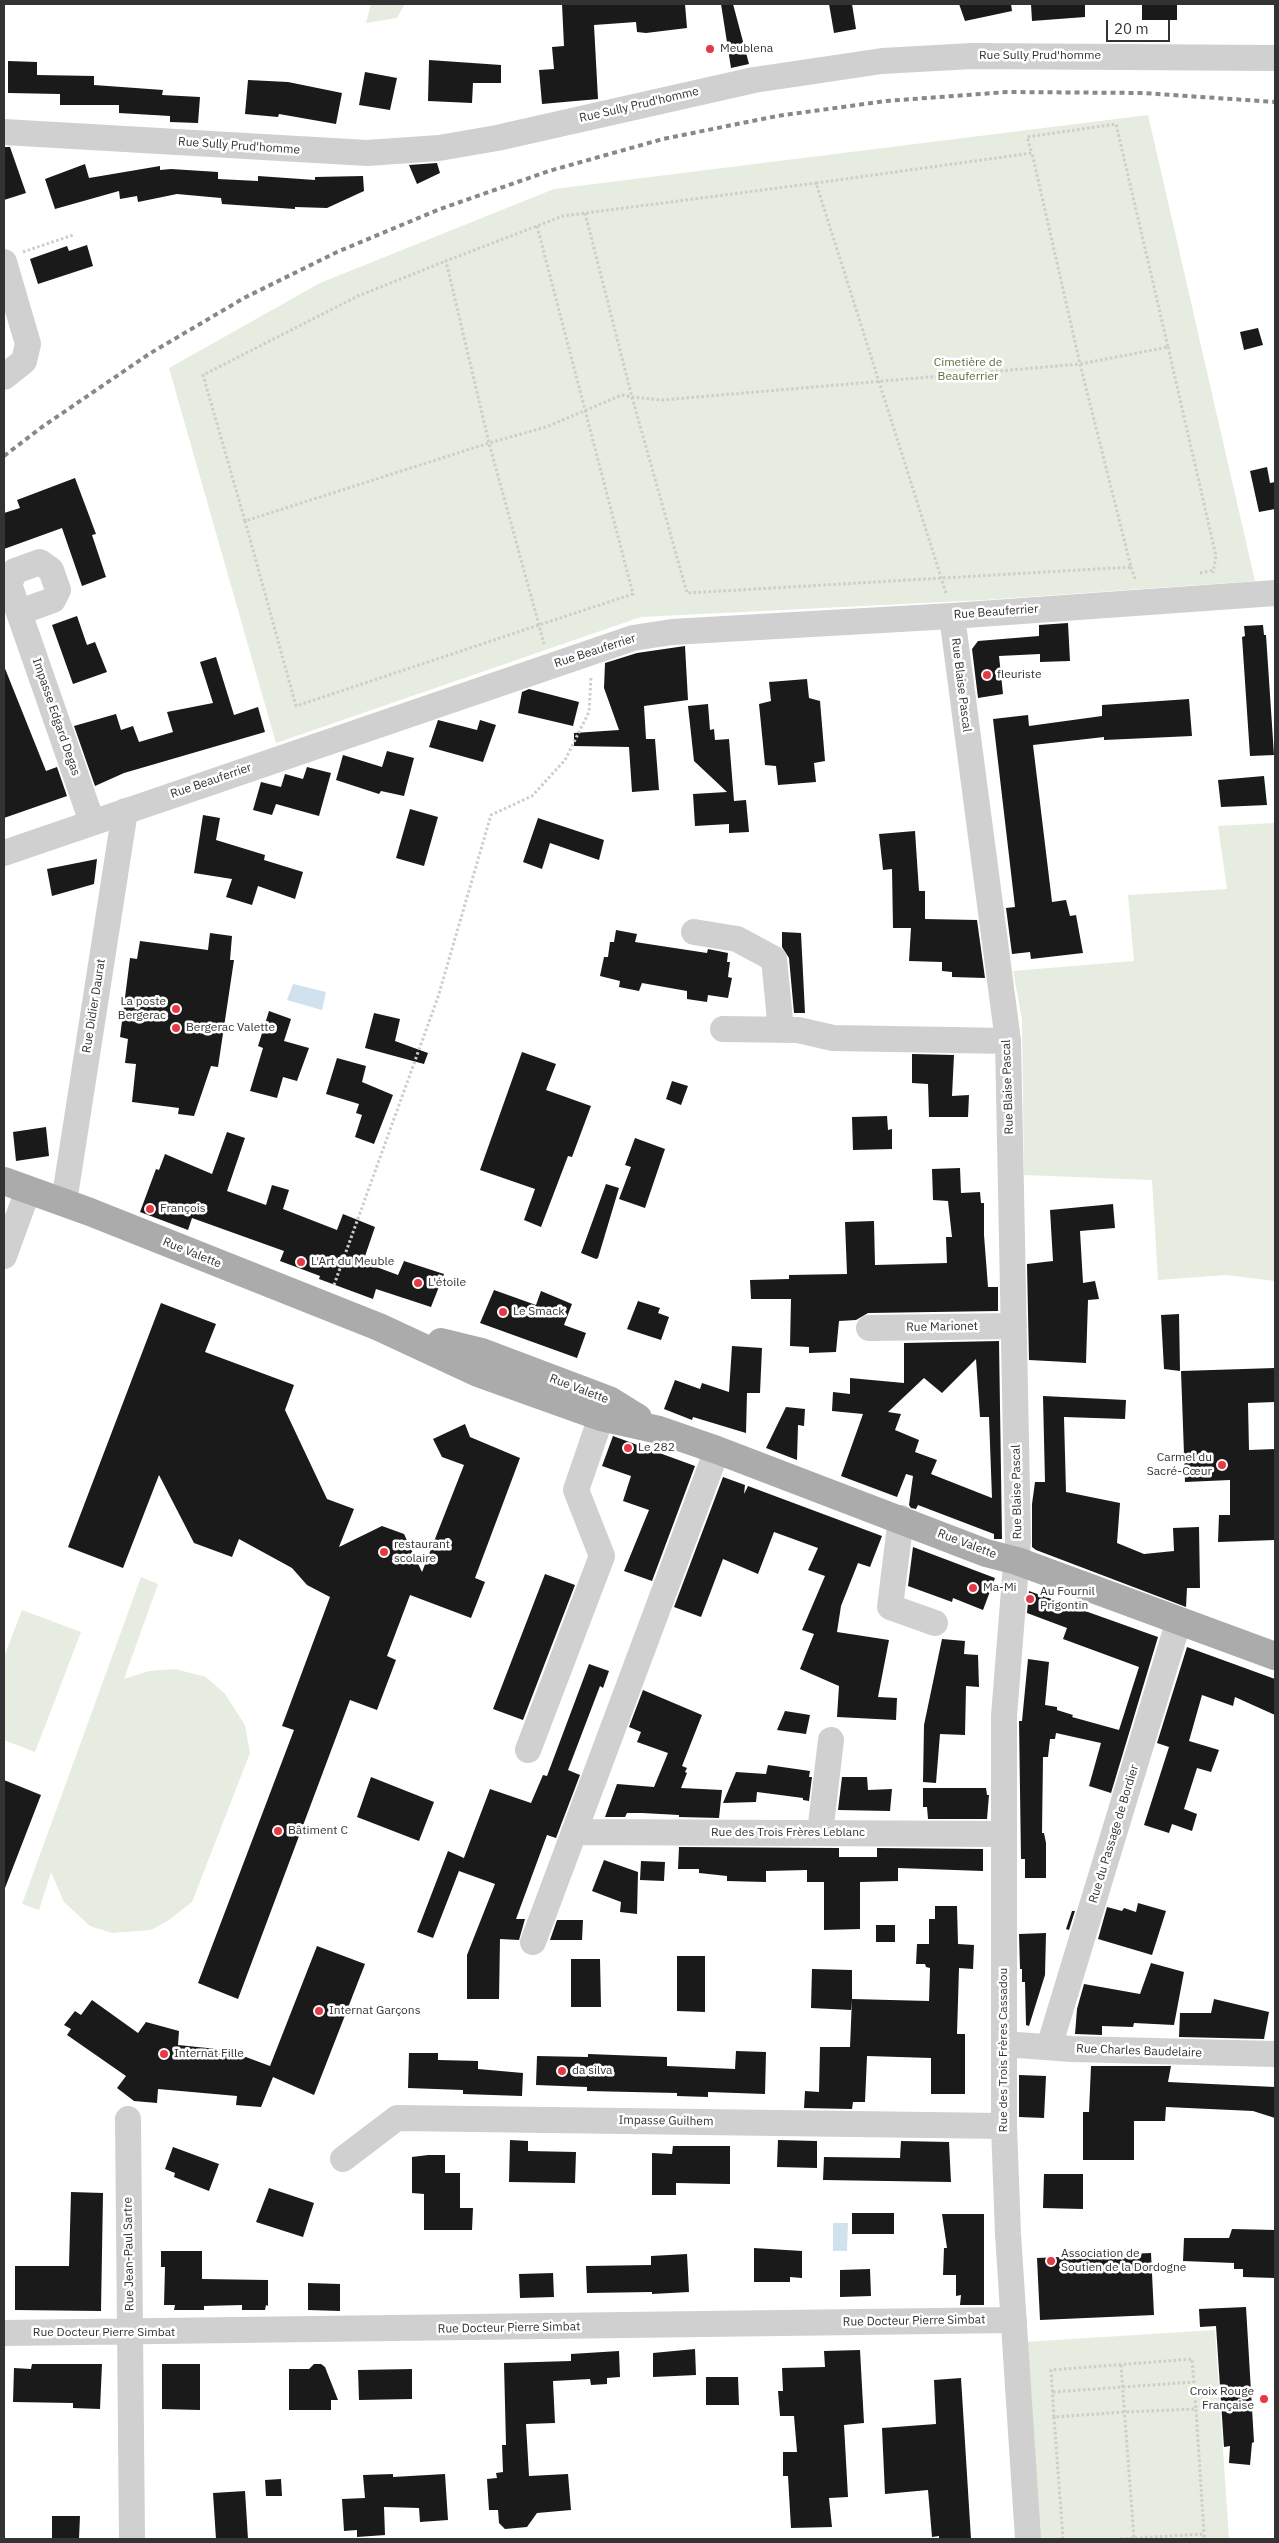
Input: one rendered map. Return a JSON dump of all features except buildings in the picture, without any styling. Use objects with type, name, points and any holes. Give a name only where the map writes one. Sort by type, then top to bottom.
[{"type":"main road","name":"Rue Valette","points":[[16,1186],[64,1202],[326,1307],[379,1326],[482,1352],[609,1400],[660,1430]]},
{"type":"main road","name":"Rue Valette","points":[[379,1326],[478,1373],[601,1417],[660,1430],[717,1450],[901,1518],[986,1553],[1017,1561],[1275,1656]]},
{"type":"street","name":"Rue Sully Prud'homme","points":[[4,132],[315,151],[376,152],[439,148],[497,138],[754,80],[882,62],[972,56],[1275,58]]},
{"type":"street","points":[[4,377],[24,360],[28,344],[12,257]]},
{"type":"street","name":"Rue Beauferrier","points":[[4,853],[633,638],[672,632],[1275,593]]},
{"type":"street","name":"Impasse Edgard Degas","points":[[20,612],[92,822]]},
{"type":"street","name":"Rue Blaise Pascal","points":[[941,616],[1008,1041],[1017,1561]]},
{"type":"street","name":"Rue Didier Daurat","points":[[64,1202],[124,811]]},
{"type":"street","points":[[694,932],[737,939],[774,959],[782,1030]]},
{"type":"street","points":[[723,1029],[798,1030],[833,1038],[1008,1041]]},
{"type":"street","points":[[4,1256],[16,1186]]},
{"type":"street","name":"Rue Marionet","points":[[869,1328],[1014,1326]]},
{"type":"street","points":[[528,1750],[602,1556],[576,1490],[601,1417]]},
{"type":"street","points":[[533,1942],[717,1450]]},
{"type":"street","points":[[901,1518],[890,1607],[935,1623]]},
{"type":"street","name":"Rue des Trois Frères Cassadou","points":[[1017,1561],[1012,1596],[1004,1716],[1002,1834],[1004,2126],[1028,2539]]},
{"type":"street","name":"Rue du Passage de Bordier","points":[[1049,2047],[1179,1620]]},
{"type":"street","points":[[820,1833],[831,1740]]},
{"type":"street","name":"Rue des Trois Frères Leblanc","points":[[574,1832],[1002,1834]]},
{"type":"street","name":"Rue Charles Baudelaire","points":[[1004,2044],[1275,2054]]},
{"type":"street","name":"Impasse Guilhem","points":[[343,2159],[397,2118],[1004,2126]]},
{"type":"street","name":"Rue Jean-Paul Sartre","points":[[128,2119],[132,2539]]},
{"type":"street","name":"Rue Docteur Pierre Simbat","points":[[4,2333],[130,2333],[1014,2320]]},
{"type":"path","points":[[585,213],[632,397],[687,593],[1131,567],[1080,364],[1027,137],[1116,124],[1216,556],[1211,585],[1201,598]]},
{"type":"path","points":[[537,226],[633,594],[296,706],[202,375],[358,296],[446,261],[537,226],[563,216],[1032,153]]},
{"type":"path","points":[[816,183],[942,579],[948,602],[928,607],[941,616]]},
{"type":"path","points":[[12,257],[74,235]]},
{"type":"path","points":[[446,261],[489,443],[550,665]]},
{"type":"path","points":[[245,521],[489,443],[546,427],[622,395],[663,400],[1080,364],[1168,347]]},
{"type":"path","points":[[326,1307],[438,998],[491,816],[532,796],[565,760],[589,712],[592,651]]},
{"type":"path","points":[[1063,2539],[1051,2370],[1192,2359],[1205,2539]]},
{"type":"path","points":[[1122,2365],[1134,2539]]},
{"type":"path","points":[[1053,2392],[1194,2382]]},
{"type":"path","points":[[1054,2417],[1196,2409]]},
{"type":"path","points":[[1120,2539],[1204,2534]]},
{"type":"green space","points":[[371,4],[405,4],[397,18],[366,23]]},
{"type":"green space","name":"Cimetière de Beauferrier","points":[[1148,115],[1255,581],[984,600],[641,617],[276,743],[169,368],[320,283],[554,189]]},
{"type":"green space","points":[[1275,823],[1275,1281],[1226,1275],[1158,1280],[1152,1180],[1024,1175],[1022,1019],[1013,971],[1134,961],[1128,895],[1227,889],[1218,826]]},
{"type":"green space","points":[[141,1577],[158,1584],[124,1679],[149,1671],[175,1669],[206,1677],[225,1694],[245,1725],[250,1753],[192,1902],[169,1920],[151,1930],[112,1933],[90,1926],[64,1902],[51,1872],[39,1910],[22,1904]]},
{"type":"green space","points":[[22,1610],[81,1632],[35,1752],[4,1740],[4,1657]]},
{"type":"green space","points":[[1215,2330],[1229,2539],[1038,2539],[1024,2342]]},
{"type":"water","points":[[293,984],[326,992],[322,1010],[287,1000]]},
{"type":"water","points":[[833,2223],[848,2223],[847,2251],[833,2251]]},
{"type":"railway","points":[[4,456],[42,427],[149,354],[244,298],[337,252],[440,209],[549,171],[663,139],[777,116],[886,101],[1007,92],[1143,93],[1275,102]]},
{"type":"place","name":"Meublena","points":[[710,49]]},
{"type":"place","name":"fleuriste","points":[[987,675]]},
{"type":"place","name":"La poste Bergerac","points":[[176,1009]]},
{"type":"place","name":"Bergerac Valette","points":[[176,1028]]},
{"type":"place","name":"François","points":[[150,1209]]},
{"type":"place","name":"L'Art du Meuble","points":[[301,1262]]},
{"type":"place","name":"L'étoile","points":[[418,1283]]},
{"type":"place","name":"Le Smack","points":[[503,1312]]},
{"type":"place","name":"Le 282","points":[[628,1448]]},
{"type":"place","name":"Carmel du Sacré-Cœur","points":[[1222,1465]]},
{"type":"place","name":"restaurant scolaire","points":[[384,1552]]},
{"type":"place","name":"Ma-Mi","points":[[973,1588]]},
{"type":"place","name":"Au Fournil Prigontin","points":[[1030,1599]]},
{"type":"place","name":"Bâtiment C","points":[[278,1831]]},
{"type":"place","name":"Internat Garçons","points":[[319,2011]]},
{"type":"place","name":"Internat Fille","points":[[164,2054]]},
{"type":"place","name":"da silva","points":[[562,2071]]},
{"type":"place","name":"Association de Soutien de la Dordogne","points":[[1051,2261]]},
{"type":"place","name":"Croix Rouge Française","points":[[1264,2399]]}]
